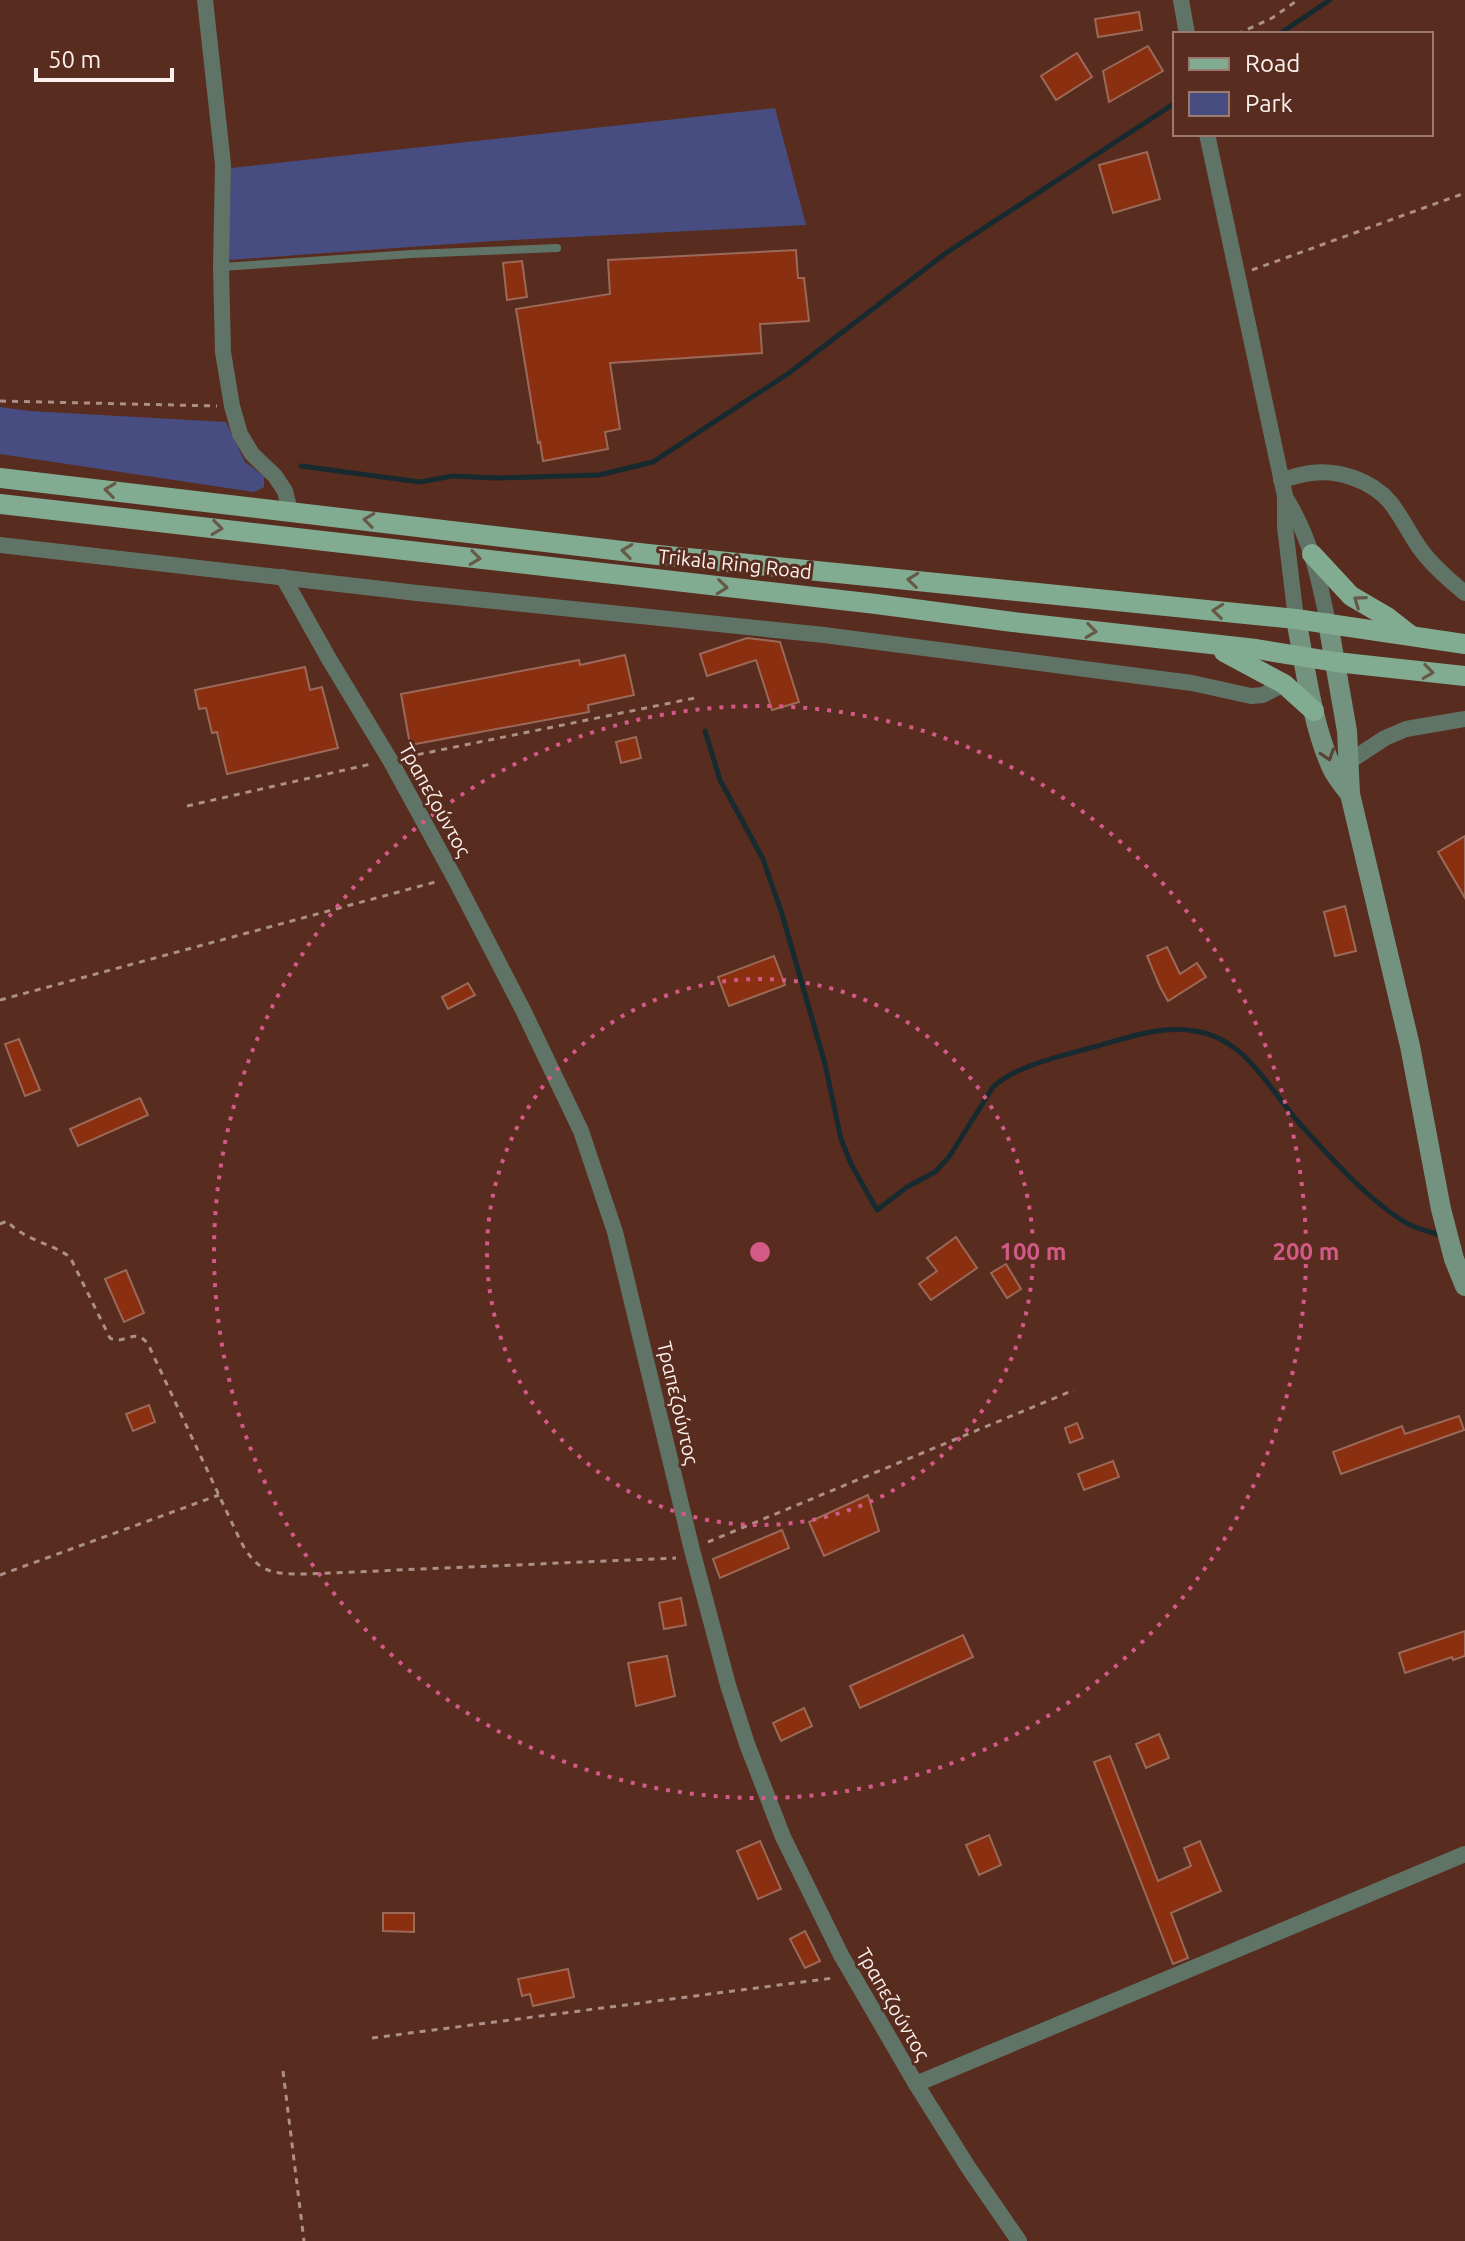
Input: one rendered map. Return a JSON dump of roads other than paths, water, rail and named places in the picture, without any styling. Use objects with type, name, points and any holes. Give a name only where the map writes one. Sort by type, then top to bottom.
[{"type":"main road","name":"Trikala Ring Road","points":[[0,478],[648,554],[1296,619],[1465,644]]},
{"type":"main road","name":"Trikala Ring Road","points":[[0,504],[876,604],[1465,676]]},
{"type":"main road","points":[[1312,554],[1351,596],[1387,617],[1413,638]]},
{"type":"main road","points":[[1210,645],[1284,684],[1314,711]]},
{"type":"street","points":[[205,0],[223,164],[223,352],[240,434],[252,454],[275,476],[285,491],[290,511]]},
{"type":"street","points":[[1181,0],[1187,32]]},
{"type":"street","points":[[1207,136],[1283,488],[1296,619],[1314,711],[1332,769],[1350,794]]},
{"type":"street","points":[[1283,488],[1313,472],[1351,476],[1376,489],[1389,501],[1421,550],[1443,575],[1465,593]]},
{"type":"street","points":[[1283,488],[1300,520],[1312,554],[1328,623],[1350,761],[1350,794],[1410,1046],[1441,1209],[1454,1259],[1465,1286]]},
{"type":"street","points":[[0,545],[869,640],[1192,683],[1251,696],[1263,695],[1284,684]]},
{"type":"street","name":"Τραπεζούντος","points":[[283,577],[454,877],[568,1101],[594,1166],[622,1258],[692,1550],[728,1685],[758,1773],[802,1878],[830,1936],[916,2084],[1019,2241]]},
{"type":"street","points":[[1350,761],[1385,738],[1406,729],[1465,719]]},
{"type":"street","points":[[916,2084],[1465,1854]]},
{"type":"lane","points":[[221,267],[557,248]]},
{"type":"waterway","points":[[1282,32],[1330,0]]},
{"type":"waterway","points":[[301,466],[420,482],[452,476],[599,475],[653,462],[789,373],[946,253],[1173,104]]},
{"type":"waterway","points":[[705,731],[720,780],[763,859],[825,1064],[841,1139],[877,1210],[907,1187],[935,1172],[949,1157],[993,1087],[1002,1080],[1040,1062],[1144,1033],[1182,1030],[1213,1036],[1243,1055],[1301,1125],[1365,1192],[1408,1224],[1443,1236]]}]
